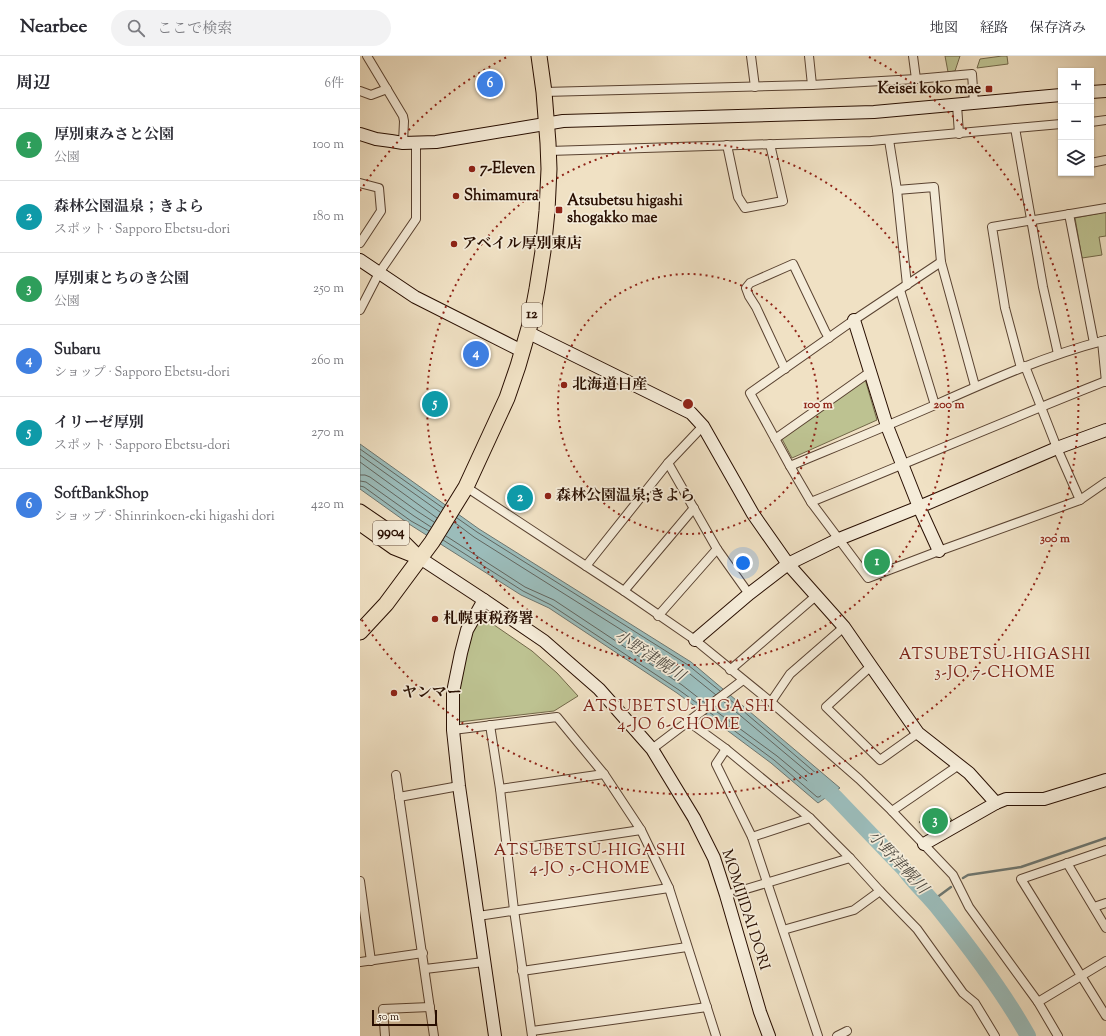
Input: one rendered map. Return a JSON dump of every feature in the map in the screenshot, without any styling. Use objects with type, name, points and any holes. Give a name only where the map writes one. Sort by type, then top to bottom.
[{"type":"highway","name":"12","points":[[360,632],[386,604],[434,539],[463,491],[507,398],[528,332],[539,282],[548,197],[549,151],[544,92],[539,56]]},
{"type":"main road","name":"9904","points":[[360,511],[401,539],[420,558]]},
{"type":"main road","name":"9904","points":[[360,524],[394,548],[420,558]]},
{"type":"street","points":[[367,56],[404,118],[403,143]]},
{"type":"street","points":[[752,56],[755,87]]},
{"type":"street","points":[[809,56],[812,85]]},
{"type":"street","points":[[913,56],[916,79]]},
{"type":"street","points":[[544,92],[812,85],[972,74],[974,103]]},
{"type":"street","points":[[360,91],[371,95],[387,89]]},
{"type":"street","points":[[1094,92],[1106,91]]},
{"type":"street","points":[[360,134],[376,139],[403,143],[436,142],[547,123],[570,121],[874,112],[1058,95]]},
{"type":"street","points":[[957,105],[959,134]]},
{"type":"street","points":[[1094,122],[1106,120]]},
{"type":"street","points":[[549,151],[871,142],[1058,124]]},
{"type":"street","points":[[1015,128],[1043,287],[1058,354]]},
{"type":"street","points":[[889,140],[898,190],[907,285]]},
{"type":"street","points":[[360,310],[379,273],[416,219],[416,142]]},
{"type":"street","points":[[727,145],[738,197],[745,208],[783,201],[770,144]]},
{"type":"street","points":[[1094,162],[1106,160]]},
{"type":"street","points":[[360,183],[379,188],[380,211],[360,242]]},
{"type":"street","points":[[898,190],[934,187],[941,262],[975,386]]},
{"type":"street","points":[[1080,500],[1023,367],[1005,308],[992,227],[1106,208]]},
{"type":"street","points":[[811,502],[1040,407],[1106,382],[1101,341],[1069,214]]},
{"type":"street","points":[[360,260],[415,297],[522,351]]},
{"type":"street","points":[[941,262],[854,320],[750,393],[811,502],[868,578],[1080,500],[1106,482]]},
{"type":"street","points":[[785,369],[747,292],[746,288],[750,283],[794,264],[829,338]]},
{"type":"street","points":[[900,290],[935,405]]},
{"type":"street","points":[[854,320],[887,426],[939,551]]},
{"type":"street","points":[[528,332],[692,413],[703,426],[753,514],[788,564],[844,627],[918,733],[969,773],[996,803]]},
{"type":"street","points":[[790,466],[887,426],[975,386],[1058,354],[1101,341]]},
{"type":"street","points":[[775,439],[870,372]]},
{"type":"street","points":[[586,566],[668,463],[703,426]]},
{"type":"street","points":[[695,640],[749,594],[788,564],[839,539],[1057,448],[1106,430]]},
{"type":"street","points":[[668,463],[717,549],[749,594]]},
{"type":"street","points":[[463,491],[551,543],[695,640],[771,702],[859,779],[954,875],[969,907],[1038,1002],[1058,1036]]},
{"type":"street","points":[[624,591],[694,508]]},
{"type":"street","points":[[658,616],[717,549]]},
{"type":"street","name":"MOMIJIDAI DORI","points":[[420,558],[544,641],[599,689],[652,749],[694,818],[714,858],[760,1012],[769,1036]]},
{"type":"street","points":[[730,670],[817,596]]},
{"type":"street","points":[[484,600],[467,630],[460,656],[453,692],[453,730],[459,786],[495,1036]]},
{"type":"street","points":[[771,702],[790,674],[844,627]]},
{"type":"street","points":[[871,666],[826,707],[880,760],[918,733]]},
{"type":"street","points":[[652,749],[743,680]]},
{"type":"street","points":[[453,730],[557,717],[604,774],[641,830],[669,888],[716,1036]]},
{"type":"street","points":[[689,722],[726,749],[810,818],[850,858],[918,929],[963,993],[975,1003],[995,1036]]},
{"type":"street","points":[[490,725],[500,789],[522,970],[532,1033],[707,1007]]},
{"type":"street","points":[[726,749],[716,764],[752,837],[818,1036]]},
{"type":"street","points":[[892,811],[959,765]]},
{"type":"street","points":[[396,774],[434,1036]]},
{"type":"street","points":[[500,789],[604,774]]},
{"type":"street","points":[[924,844],[996,803],[1006,800],[1044,800],[1106,780]]},
{"type":"street","points":[[399,797],[459,786]]},
{"type":"street","points":[[752,837],[810,818]]},
{"type":"street","points":[[507,850],[641,830]]},
{"type":"street","points":[[1106,850],[1021,878],[1106,1016]]},
{"type":"street","points":[[726,895],[850,858]]},
{"type":"street","points":[[1067,863],[1106,928]]},
{"type":"street","points":[[360,881],[371,961]]},
{"type":"street","points":[[478,916],[669,888]]},
{"type":"street","points":[[783,930],[854,910],[880,891]]},
{"type":"street","points":[[1094,907],[1106,903]]},
{"type":"street","points":[[522,970],[687,947]]},
{"type":"street","points":[[360,962],[423,953]]},
{"type":"street","points":[[1038,1002],[1106,961]]},
{"type":"street","points":[[425,968],[484,962]]},
{"type":"street","points":[[385,1036],[383,1009],[430,1007]]},
{"type":"street","points":[[837,1036],[846,1031]]},
{"type":"green space","points":[[945,56],[960,56],[955,71],[948,72]]},
{"type":"green space","points":[[1007,56],[1008,64],[977,68],[980,59]]},
{"type":"green space","points":[[1106,212],[1106,236],[1099,237],[1102,255],[1082,258],[1075,218]]},
{"type":"green space","points":[[865,379],[877,420],[792,458],[782,439]]},
{"type":"green space","points":[[881,551],[889,564],[873,571],[863,559]]},
{"type":"green space","points":[[481,616],[532,651],[557,673],[578,696],[554,711],[459,722],[457,691],[473,631]]},
{"type":"green space","points":[[941,808],[952,820],[929,833],[919,822]]},
{"type":"water","points":[[360,444],[479,529],[691,662],[840,788],[818,803],[771,763],[677,693],[549,608],[521,595],[409,524],[360,489]]},
{"type":"waterway","name":"小野津幌川","points":[[815,780],[835,797],[905,870],[935,904],[986,971],[1028,1036]]},
{"type":"waterway","points":[[963,878],[968,875],[1021,867],[1106,838]]},
{"type":"waterway","points":[[932,901],[951,887]]},
{"type":"place","name":"SoftBankShop","points":[[490,84]]},
{"type":"place","name":"Keisei koko mae","points":[[989,89]]},
{"type":"place","name":"7-Eleven","points":[[472,169]]},
{"type":"place","name":"Shimamura","points":[[456,196]]},
{"type":"place","name":"Atsubetsu higashi shogakko mae","points":[[559,210]]},
{"type":"place","name":"アベイル厚別東店","points":[[454,244]]},
{"type":"place","name":"Subaru","points":[[476,354]]},
{"type":"place","name":"北海道日産","points":[[564,385]]},
{"type":"place","name":"イリーゼ厚別","points":[[435,404]]},
{"type":"place","name":"森林公園温泉;きよら","points":[[548,496]]},
{"type":"place","name":"森林公園温泉；きよら","points":[[520,498]]},
{"type":"place","name":"厚別東みさと公園","points":[[877,562]]},
{"type":"place","name":"札幌東税務署","points":[[435,619]]},
{"type":"place","name":"ヤンマー","points":[[394,693]]},
{"type":"place","name":"厚別東とちのき公園","points":[[935,821]]},
{"type":"district","name":"ATSUBETSU-HIGASHI 3-JO 7-CHOME","points":[[995,664]]},
{"type":"district","name":"ATSUBETSU-HIGASHI 4-JO 6-CHOME","points":[[679,716]]},
{"type":"district","name":"ATSUBETSU-HIGASHI 4-JO 5-CHOME","points":[[590,860]]}]
